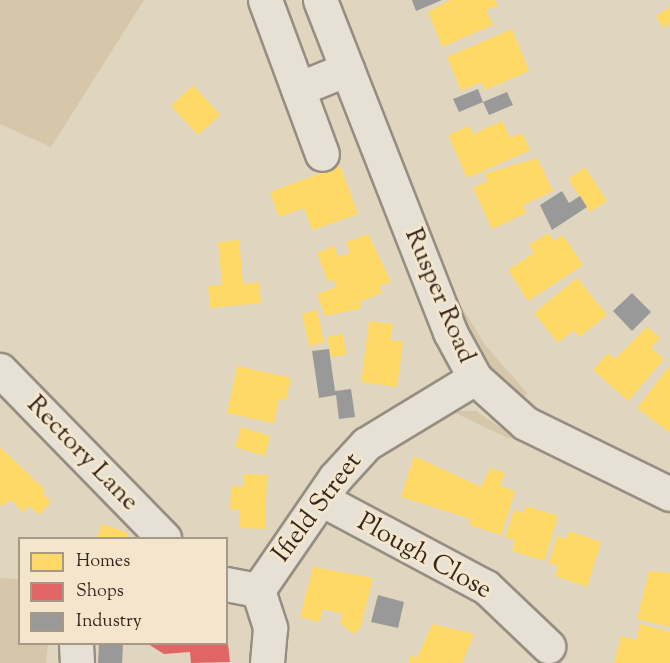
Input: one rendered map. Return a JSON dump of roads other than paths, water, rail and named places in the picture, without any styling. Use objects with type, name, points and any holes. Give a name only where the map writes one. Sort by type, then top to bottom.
[{"type":"street","points":[[265,0],[321,154]]},
{"type":"street","name":"Rusper Road","points":[[320,0],[450,332],[475,378],[525,423],[670,494]]},
{"type":"street","points":[[298,89],[347,69]]},
{"type":"street","name":"Rectory Lane","points":[[0,370],[163,537]]},
{"type":"street","name":"Ifield Street","points":[[228,584],[258,590],[321,499],[366,444],[475,378]]},
{"type":"street","name":"Plough Close","points":[[321,499],[486,587],[548,646]]},
{"type":"street","points":[[258,590],[270,628],[267,663]]},
{"type":"street","points":[[76,645],[77,663]]}]
